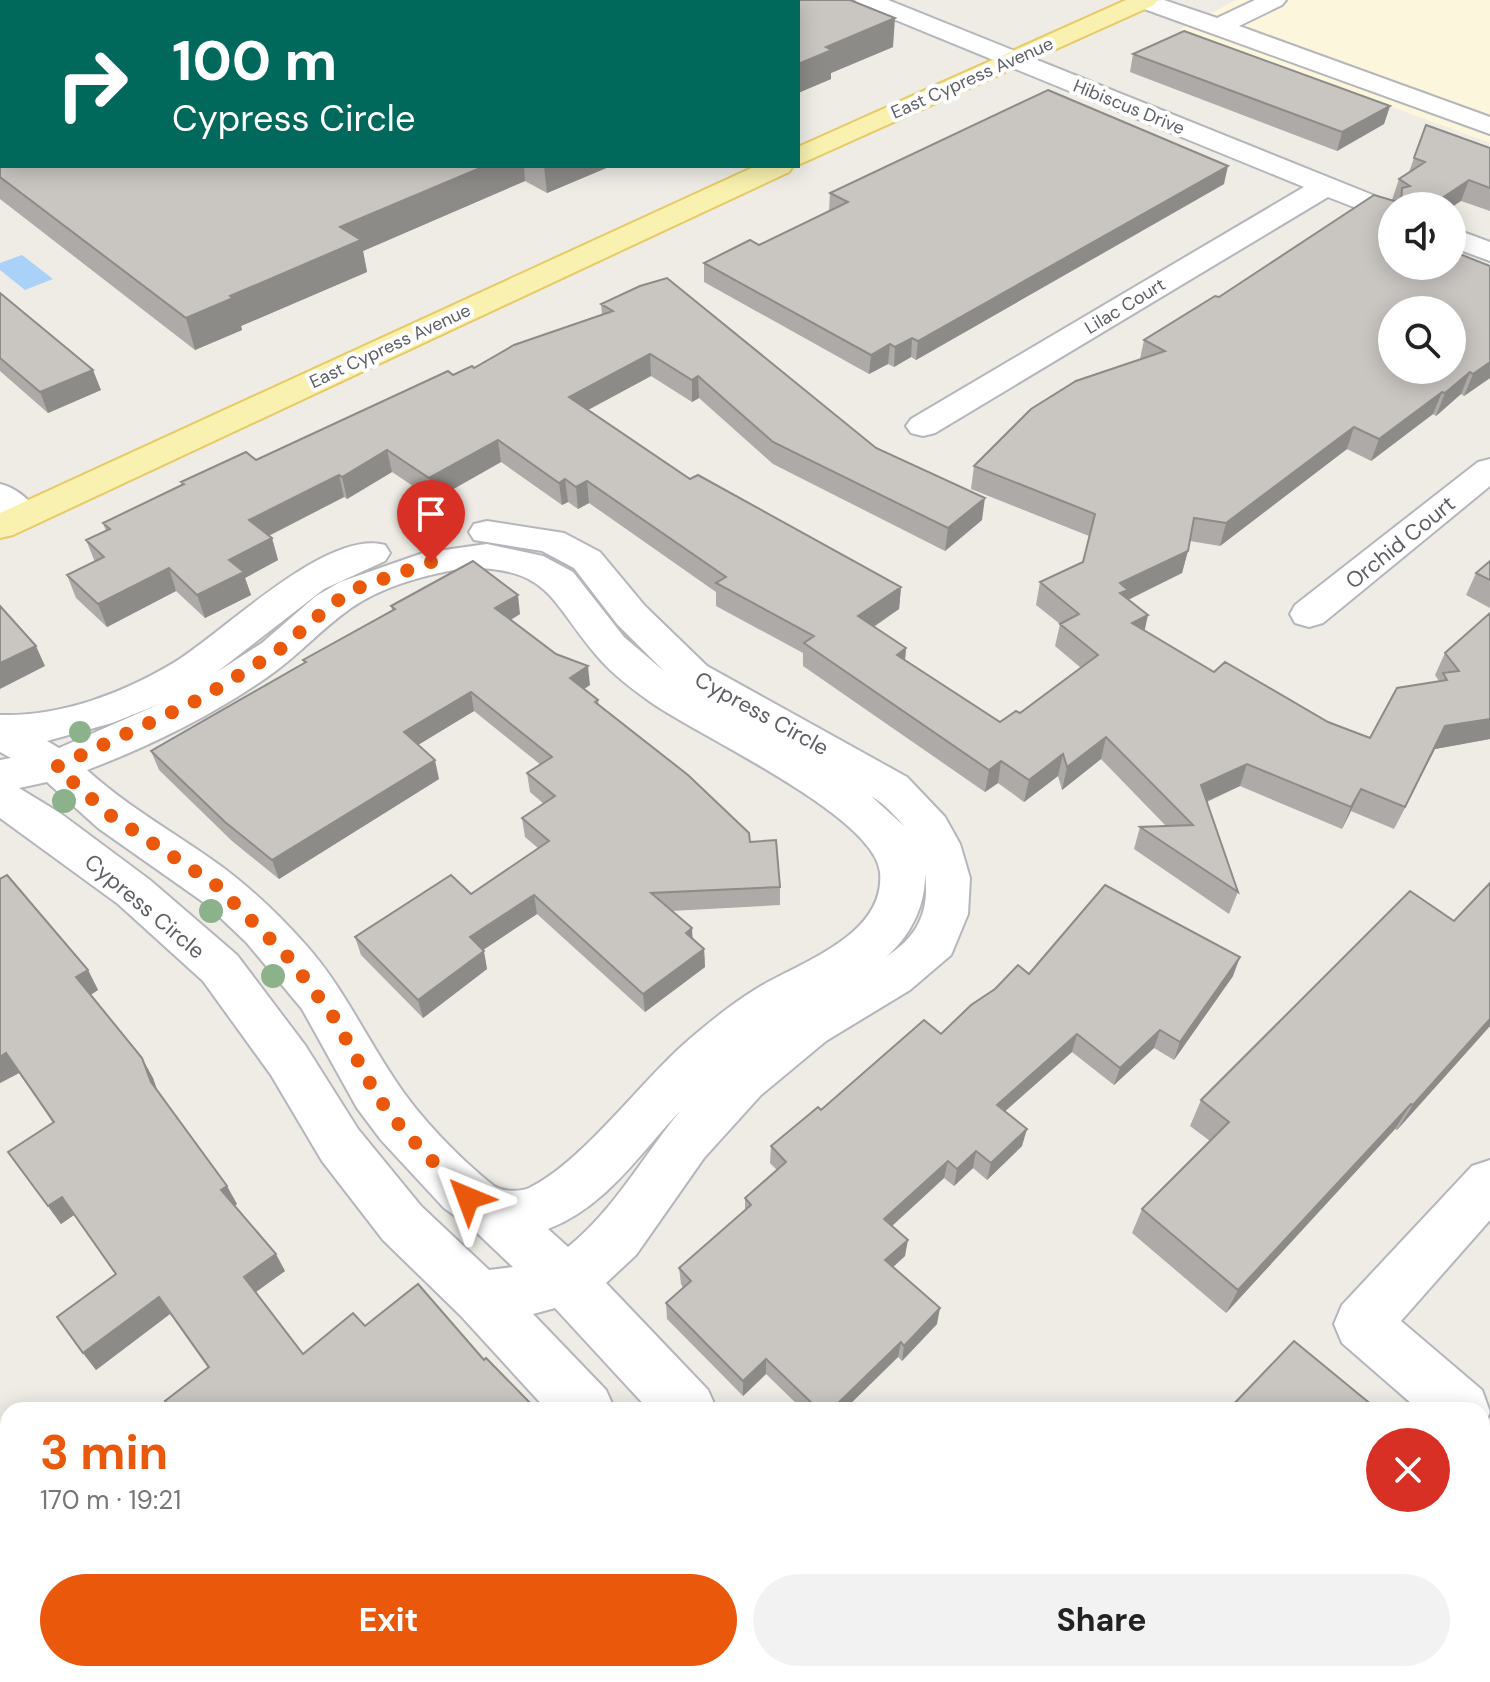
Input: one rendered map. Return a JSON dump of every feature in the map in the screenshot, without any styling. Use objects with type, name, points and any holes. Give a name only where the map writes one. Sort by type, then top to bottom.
[{"type":"main road","name":"East Cypress Avenue","points":[[800,156],[1145,0]]},
{"type":"main road","name":"East Cypress Avenue","points":[[8,512],[775,168]]},
{"type":"street","points":[[1145,0],[1490,126]]},
{"type":"street","points":[[1218,27],[1274,0]]},
{"type":"street","name":"Hibiscus Drive","points":[[877,1],[1010,59],[1378,207]]},
{"type":"street","name":"Lilac Court","points":[[923,426],[1326,186]]},
{"type":"street","points":[[1466,243],[1490,252]]},
{"type":"street","name":"Orchid Court","points":[[1309,614],[1490,469]]},
{"type":"street","name":"Cypress Circle","points":[[0,732],[68,722],[162,686],[189,671],[313,579],[377,551],[439,535],[492,532],[551,541],[587,560],[631,615],[693,676],[721,694],[806,737],[892,788],[912,805],[927,823],[943,854],[949,886],[936,942],[879,986],[811,1025],[765,1061],[710,1112],[652,1194],[586,1266],[547,1286],[520,1293],[479,1297]]},
{"type":"street","name":"Cypress Circle","points":[[0,775],[56,767],[200,699],[278,651],[331,605],[355,589],[431,562],[461,555],[484,556],[527,565],[549,574],[568,588],[613,649],[644,677],[692,710],[824,785],[888,838],[900,856],[905,878],[887,928],[865,946],[762,1010],[703,1057],[658,1099],[623,1140],[559,1198],[537,1211],[514,1216],[492,1213]]},
{"type":"street","name":"Cypress Circle","points":[[0,732],[56,767],[110,815],[216,885],[290,959],[335,1019],[377,1096],[403,1130],[468,1198],[492,1213],[564,1278],[680,1402]]},
{"type":"street","name":"Cypress Circle","points":[[0,797],[45,825],[134,892],[220,968],[288,1060],[340,1145],[402,1223],[479,1297],[578,1402]]},
{"type":"street","points":[[1453,1402],[1362,1324],[1490,1183]]},
{"type":"shaded area","points":[[1236,0],[1490,0],[1490,143],[1180,29]]},
{"type":"water","points":[[22,255],[53,279],[25,290],[0,270],[0,263]]},
{"type":"building","points":[[800,0],[850,0],[895,18],[826,47],[832,50],[800,63]]},
{"type":"building","points":[[1184,31],[1390,106],[1342,132],[1133,54]]},
{"type":"building","points":[[1048,90],[1228,166],[918,341],[912,338],[895,347],[890,344],[871,355],[704,263],[750,240],[759,245],[848,202],[830,193]]},
{"type":"building","points":[[1426,125],[1490,148],[1490,188],[1469,180],[1451,192],[1402,192],[1402,188],[1410,186],[1399,179],[1425,162],[1414,158]]},
{"type":"building","points":[[0,168],[480,168],[340,227],[361,240],[186,318],[0,177]]},
{"type":"building","points":[[1374,195],[1378,196],[1378,280],[1466,280],[1466,257],[1490,266],[1490,362],[1466,375],[1466,296],[1378,296],[1378,384],[1456,384],[1379,439],[1354,427],[1226,523],[1194,518],[1188,551],[1120,583],[1128,590],[1120,593],[1148,615],[1132,623],[1214,672],[1225,662],[1328,722],[1370,738],[1397,688],[1447,680],[1443,673],[1459,671],[1445,653],[1490,613],[1490,719],[1445,726],[1405,807],[1361,789],[1351,807],[1247,764],[1201,785],[1238,892],[1140,827],[1193,825],[1106,737],[1067,767],[1063,754],[1029,780],[1001,761],[989,770],[804,643],[814,636],[716,583],[726,577],[587,481],[576,487],[565,479],[559,483],[498,440],[429,478],[387,450],[342,477],[339,475],[249,520],[272,538],[229,560],[244,572],[197,595],[169,568],[98,604],[67,575],[104,557],[86,540],[110,529],[103,523],[184,484],[181,482],[246,452],[256,460],[448,371],[453,375],[472,366],[474,368],[514,345],[613,311],[601,304],[640,286],[667,278],[876,448],[985,498],[948,528],[773,442],[698,376],[692,380],[650,354],[569,397],[690,479],[698,475],[901,587],[858,616],[906,648],[897,655],[1000,722],[1016,711],[1020,713],[1098,655],[1060,624],[1079,614],[1040,582],[1083,562],[1095,514],[974,466],[1031,409],[1076,381],[1165,351],[1144,340],[1215,296],[1219,297]]},
{"type":"building","points":[[0,293],[93,370],[40,392],[0,358]]},
{"type":"building","points":[[473,561],[518,595],[495,608],[556,654],[588,666],[570,678],[598,700],[595,702],[688,775],[749,833],[750,842],[776,840],[780,887],[651,893],[692,928],[686,933],[704,949],[643,994],[534,895],[470,937],[484,951],[418,1000],[355,937],[451,875],[471,894],[549,841],[522,818],[555,796],[527,773],[552,757],[471,692],[404,732],[435,760],[272,860],[225,822],[151,751],[395,609],[391,606]]},
{"type":"building","points":[[1490,561],[1490,580],[1476,573]]},
{"type":"building","points":[[0,606],[36,646],[0,663]]},
{"type":"building","points":[[7,875],[88,970],[76,977],[142,1058],[151,1082],[227,1186],[221,1190],[276,1254],[244,1277],[303,1354],[353,1313],[365,1326],[418,1284],[484,1360],[486,1358],[529,1402],[166,1402],[209,1367],[159,1297],[83,1353],[57,1317],[116,1274],[62,1197],[48,1206],[8,1152],[54,1122],[6,1053],[0,1057],[0,879]]},
{"type":"building","points":[[1490,883],[1490,1019],[1238,1290],[1142,1209],[1229,1122],[1201,1100],[1410,891],[1454,921]]},
{"type":"building","points":[[1105,885],[1240,957],[1180,1042],[1160,1030],[1120,1068],[1077,1034],[997,1105],[1027,1129],[991,1163],[976,1151],[957,1169],[948,1161],[884,1219],[908,1240],[885,1260],[940,1308],[904,1346],[901,1342],[839,1402],[811,1402],[766,1359],[743,1381],[666,1303],[691,1281],[679,1268],[751,1205],[745,1198],[786,1162],[771,1146],[818,1107],[821,1110],[924,1020],[941,1034],[971,1005],[995,989],[1018,965],[1029,974]]},
{"type":"building","points":[[1294,1341],[1368,1402],[1236,1402]]},
{"type":"route","points":[[431,562],[403,570],[342,596],[278,651],[200,699],[138,731],[56,767],[110,815],[216,885],[290,959],[335,1019],[377,1096],[403,1130],[468,1198]]}]
